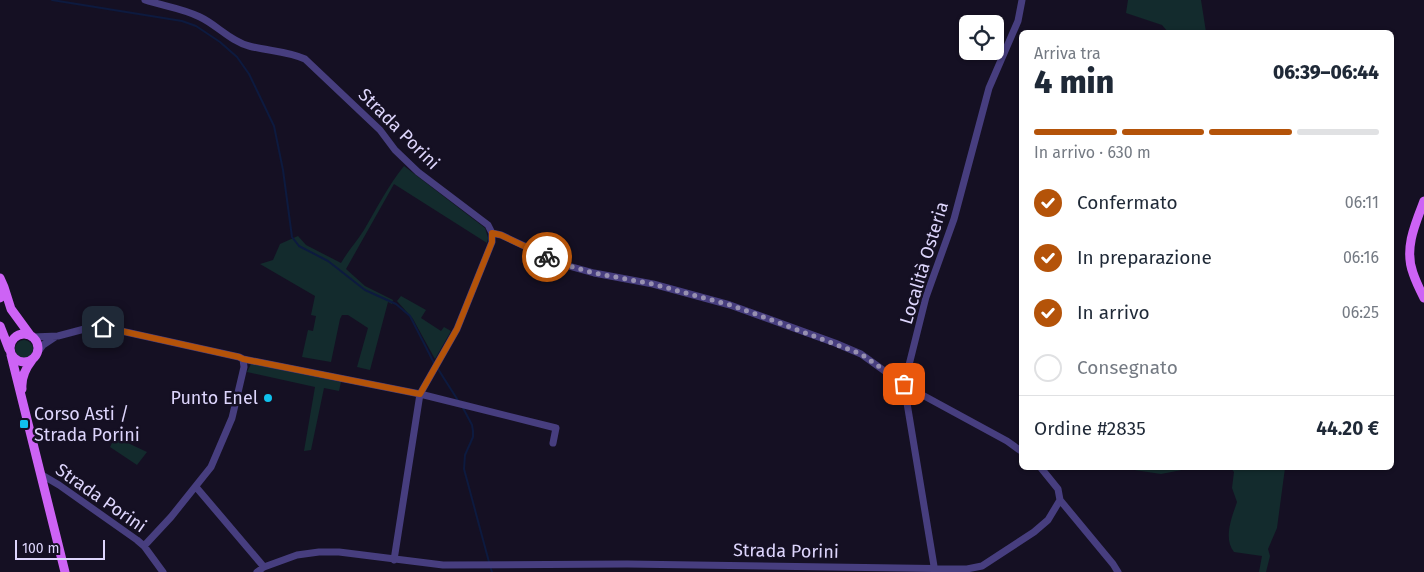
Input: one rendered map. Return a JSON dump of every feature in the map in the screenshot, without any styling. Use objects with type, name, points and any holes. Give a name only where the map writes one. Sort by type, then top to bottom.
[{"type":"main road","points":[[1424,201],[1412,235],[1409,250],[1413,273],[1424,298]]},
{"type":"main road","points":[[0,278],[11,308],[38,344],[38,352],[26,367],[22,378],[23,399]]},
{"type":"main road","points":[[0,298],[4,287]]},
{"type":"main road","points":[[0,326],[10,352],[23,399],[65,572]]},
{"type":"main road","points":[[31,336],[26,334],[17,335],[11,341],[10,352],[22,363],[32,360]]},
{"type":"street","name":"Strada Porini","points":[[145,0],[168,5],[199,16],[238,42],[249,46],[290,53],[305,59],[380,130],[395,150],[418,172],[488,225],[492,233]]},
{"type":"street","name":"Località Osteria","points":[[934,570],[904,384],[926,297],[954,219],[989,88],[1018,21],[1022,0]]},
{"type":"street","points":[[394,560],[420,394],[457,329],[492,242],[492,233],[501,235],[566,265],[594,273],[653,284],[730,305],[861,354],[904,384],[1007,441],[1019,450]]},
{"type":"street","points":[[31,336],[58,336],[92,327],[103,327],[243,359],[420,394],[556,428],[553,442]]},
{"type":"street","points":[[38,352],[43,345],[58,336]]},
{"type":"street","name":"Strada Porini","points":[[144,546],[171,517],[212,467],[232,418],[245,363],[243,359]]},
{"type":"street","points":[[1043,470],[1058,489],[1060,500],[1118,572]]},
{"type":"street","name":"Strada Porini","points":[[42,475],[59,485],[144,546],[163,572]]},
{"type":"street","points":[[196,487],[264,567]]},
{"type":"street","name":"Strada Porini","points":[[257,572],[264,567],[297,555],[319,552],[339,552],[443,565],[967,569],[982,566],[1034,532],[1048,520],[1060,500]]},
{"type":"green space","points":[[1128,0],[1201,0],[1206,30],[1166,30],[1162,25],[1126,13]]},
{"type":"green space","points":[[404,166],[485,228],[488,238],[487,243],[394,184],[346,269],[365,286],[393,300],[392,304],[388,302],[370,370],[357,367],[368,328],[348,315],[342,315],[340,319],[331,362],[302,357],[308,330],[313,331],[316,316],[311,315],[315,296],[260,264],[273,260],[280,244],[298,236],[306,245],[341,263]]},
{"type":"green space","points":[[401,296],[426,310],[421,318],[441,331],[444,327],[451,331],[435,359],[413,319],[397,301]]},
{"type":"green space","points":[[24,340],[30,343],[33,349],[30,355],[24,358],[18,355],[15,349],[18,343]]},
{"type":"green space","points":[[251,364],[341,382],[339,391],[324,388],[311,450],[304,451],[315,387],[247,372]]},
{"type":"green space","points":[[115,437],[147,452],[137,465],[110,447]]},
{"type":"green space","points":[[1134,470],[1182,470],[1161,474]]},
{"type":"green space","points":[[1232,470],[1285,470],[1277,528],[1268,549],[1270,556],[1266,572],[1259,572],[1262,556],[1234,552],[1229,540],[1230,527],[1237,502],[1232,488],[1234,472]]},
{"type":"waterway","points":[[52,0],[182,21],[196,26],[220,42],[237,57],[249,74],[274,126],[283,170],[292,237],[299,246],[328,261],[365,290],[396,304],[410,316],[435,365]]},
{"type":"waterway","points":[[438,369],[459,402]]},
{"type":"waterway","points":[[462,406],[472,425],[473,431],[473,437],[465,455],[464,469],[489,562]]},
{"type":"waterway","points":[[490,566],[492,572]]},
{"type":"way so far","points":[[547,257],[594,273],[653,284],[700,296],[761,316],[861,354],[904,384]]},
{"type":"place","name":"Punto Enel","points":[[268,398]]},
{"type":"place","name":"Corso Asti / Strada Porini","points":[[24,424]]},
{"type":"route","points":[[103,327],[243,359],[420,394],[457,329],[492,242],[492,233],[501,235],[547,257]]}]
